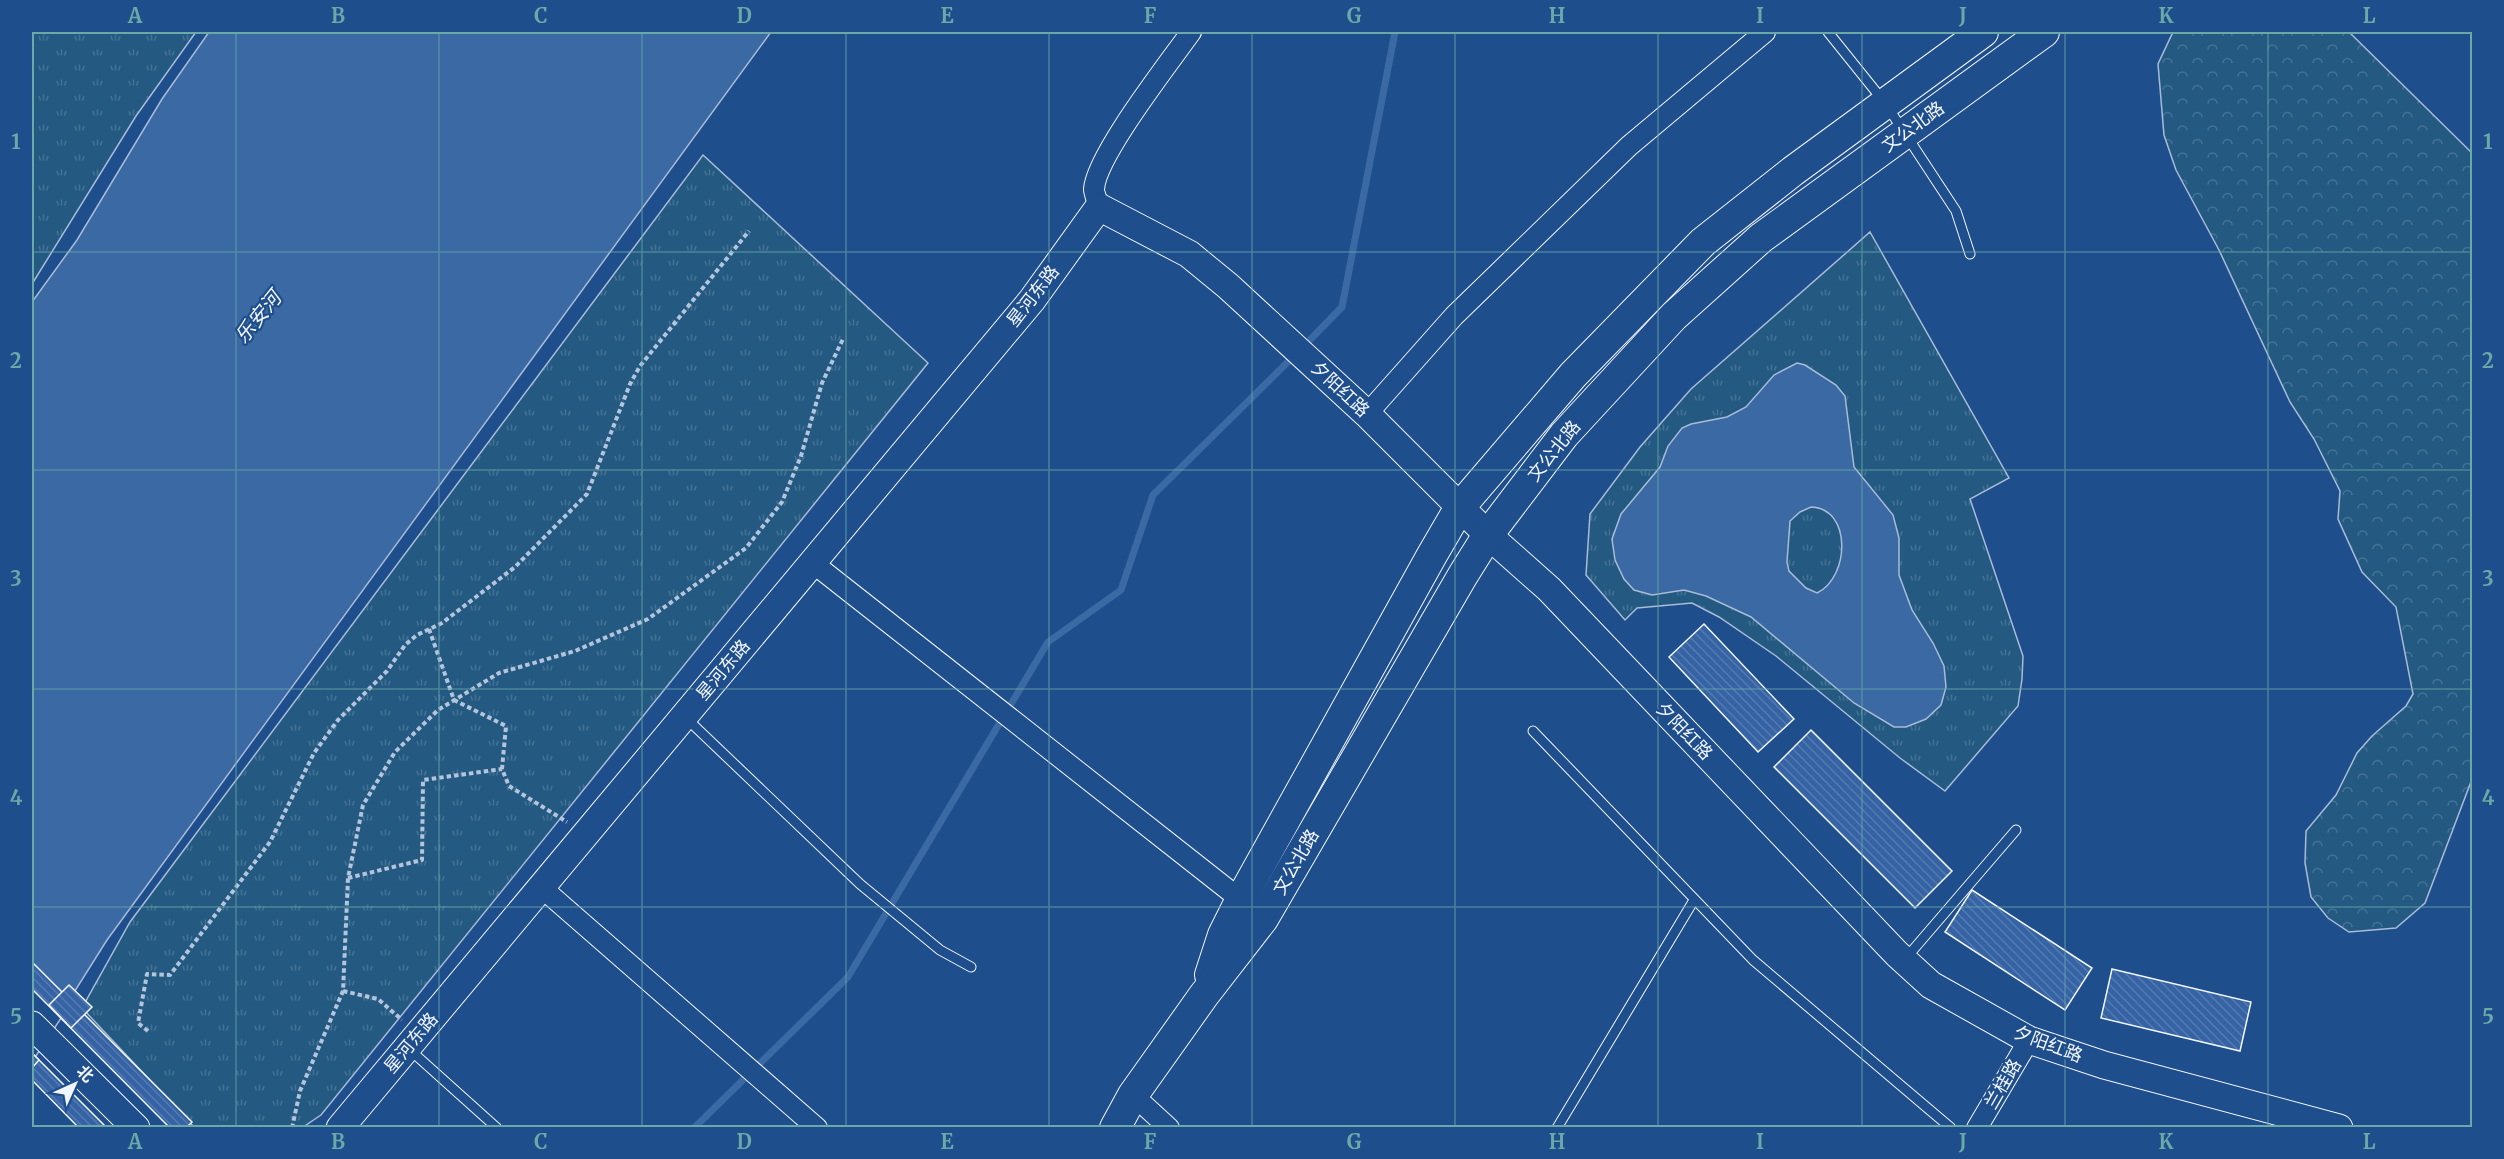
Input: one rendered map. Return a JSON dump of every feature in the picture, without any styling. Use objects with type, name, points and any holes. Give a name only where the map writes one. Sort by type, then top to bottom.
[{"type":"main road","name":"文公北路","points":[[1204,995],[1223,935],[1241,899],[1431,555],[1460,507],[1573,375],[1703,242],[1793,171],[1983,32]]},
{"type":"main road","name":"文公北路","points":[[1115,1128],[1133,1095],[1204,995],[1263,919],[1462,575],[1488,535],[1564,435],[1674,316],[1761,238],[2044,32]]},
{"type":"street","points":[[1099,207],[1094,190],[1102,167],[1126,123],[1191,32]]},
{"type":"street","points":[[1367,414],[1454,316],[1629,146],[1765,32]]},
{"type":"street","name":"夕阳红路","points":[[1099,207],[1189,254],[1367,414],[1488,535],[1549,589],[1904,960],[1931,985],[1970,1009],[2029,1040],[2104,1065],[2339,1128]]},
{"type":"street","name":"星河东路","points":[[340,1128],[1032,300],[1099,207]]},
{"type":"street","points":[[813,563],[1241,899],[1263,919]]},
{"type":"street","points":[[541,887],[817,1128]]},
{"type":"street","points":[[32,1025],[136,1128]]},
{"type":"street","name":"兰桂路","points":[[1977,1128],[2029,1040]]},
{"type":"street","points":[[1133,1095],[1169,1128]]},
{"type":"lane","points":[[1828,32],[1885,103],[1956,211],[1970,254]]},
{"type":"lane","points":[[684,716],[878,899],[940,950],[971,967]]},
{"type":"lane","points":[[1533,731],[1752,960],[1951,1128]]},
{"type":"lane","points":[[1904,960],[2016,830]]},
{"type":"lane","points":[[1557,1128],[1694,900]]},
{"type":"lane","points":[[413,1041],[497,1128]]},
{"type":"path","points":[[148,1031],[138,1023],[147,974],[171,975],[270,842],[314,753],[338,720],[387,671],[405,645],[417,635],[442,623],[515,567],[587,494],[630,384],[640,366],[749,231]]},
{"type":"path","points":[[292,1128],[300,1091],[342,992],[348,878],[363,805],[395,752],[438,710],[499,673],[575,651],[648,619],[746,548],[782,502],[801,456],[822,383],[843,339]]},
{"type":"path","points":[[429,629],[454,700],[506,726],[502,769],[508,786],[586,834]]},
{"type":"path","points":[[348,878],[423,860],[423,780],[502,769]]},
{"type":"path","points":[[342,992],[378,999],[413,1041]]},
{"type":"green space","points":[[32,32],[196,32],[136,116],[32,284]]},
{"type":"green space","points":[[2173,32],[2349,32],[2472,153],[2472,779],[2425,903],[2396,928],[2349,932],[2328,918],[2311,897],[2305,863],[2306,831],[2336,795],[2357,753],[2372,736],[2406,706],[2413,694],[2396,607],[2362,572],[2338,519],[2340,491],[2314,439],[2290,402],[2219,250],[2176,170],[2164,135],[2158,64]]},
{"type":"green space","points":[[703,155],[928,363],[321,1115],[303,1127],[194,1127],[82,1008],[130,922]]},
{"type":"green space","points":[[1870,232],[2009,478],[1970,499],[2023,656],[2018,706],[1945,791],[1900,758],[1776,656],[1719,617],[1692,603],[1637,608],[1625,620],[1586,575],[1590,514],[1640,447],[1691,389]]},
{"type":"water","name":"乐安河","points":[[209,32],[771,32],[107,940],[32,1059],[32,302],[77,240],[162,99]]},
{"type":"water","points":[[1797,363],[1805,365],[1836,385],[1845,396],[1854,467],[1893,515],[1899,538],[1899,575],[1912,610],[1933,643],[1944,666],[1946,687],[1941,705],[1926,719],[1906,727],[1894,727],[1854,703],[1751,617],[1706,596],[1684,590],[1652,595],[1634,590],[1624,579],[1615,560],[1612,539],[1621,514],[1660,467],[1668,446],[1682,428],[1727,417],[1746,407],[1774,375]],"holes":[[[1811,507],[1824,510],[1834,519],[1840,530],[1842,544],[1836,573],[1828,585],[1817,593],[1806,588],[1789,571],[1787,562],[1790,521],[1800,512]]]},
{"type":"pier","points":[[32,963],[71,1003],[32,1062]]},
{"type":"building","points":[[1704,624],[1794,719],[1758,752],[1669,657]]},
{"type":"building","points":[[1811,730],[1952,871],[1915,908],[1774,767]]},
{"type":"building","points":[[1972,890],[2092,968],[2065,1010],[1945,932]]},
{"type":"building","points":[[32,962],[192,1122],[186,1128],[170,1128],[32,989]]},
{"type":"building","points":[[2112,969],[2251,1002],[2240,1051],[2101,1018]]},
{"type":"building","points":[[69,985],[92,1007],[71,1028],[49,1005]]},
{"type":"building","points":[[32,1053],[107,1128],[79,1128],[32,1080]]},
{"type":"building","points":[[32,1053],[39,1060],[32,1068]]},
{"type":"waterway","points":[[1303,347],[1342,307],[1395,32]]},
{"type":"waterway","points":[[694,1128],[848,977],[1048,642],[1121,590],[1153,495],[1295,355]]}]
